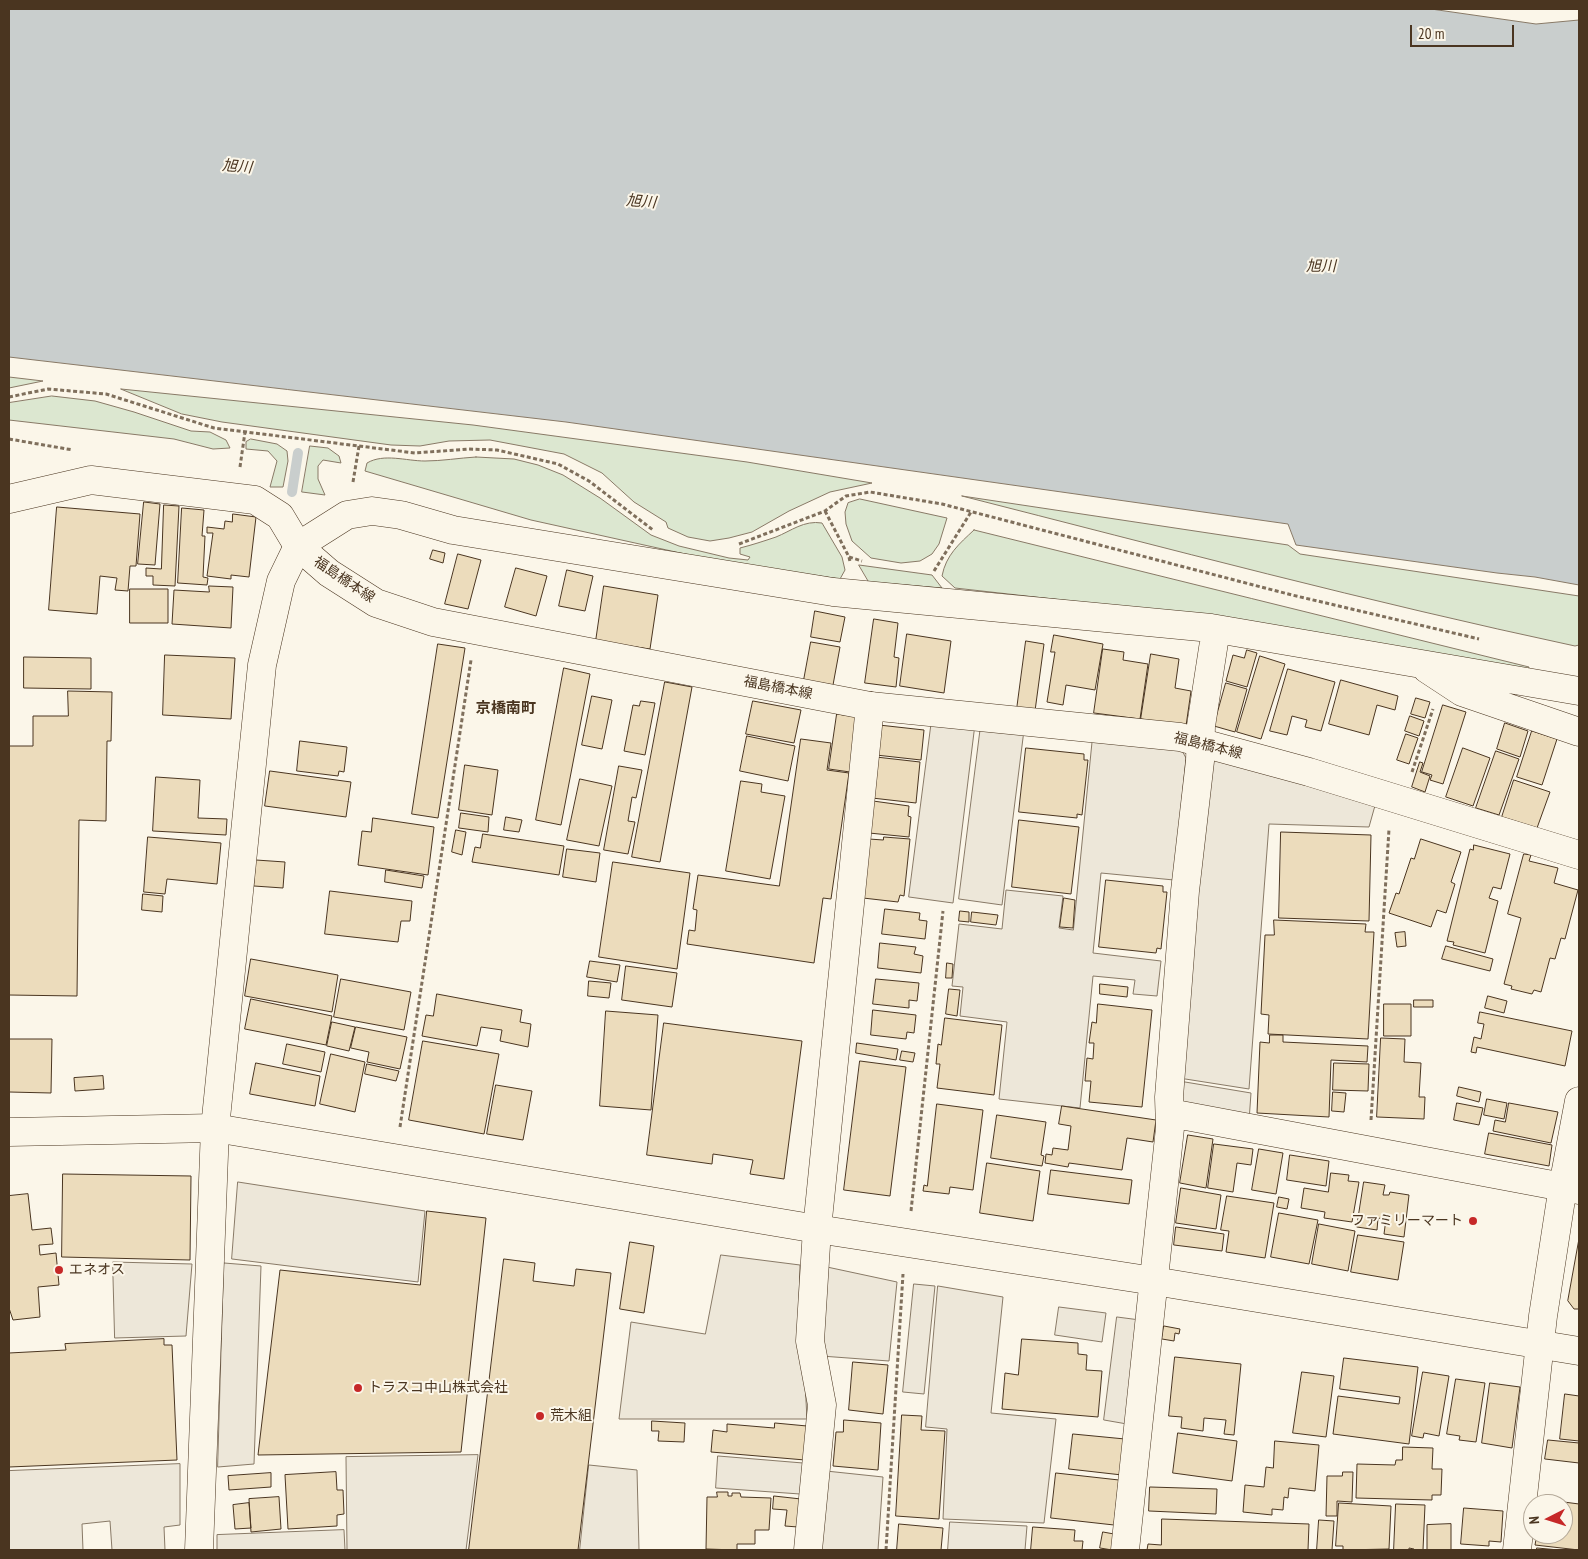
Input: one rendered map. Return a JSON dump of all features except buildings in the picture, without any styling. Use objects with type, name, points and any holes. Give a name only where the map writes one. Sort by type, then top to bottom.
[{"type":"street","name":"福島橋本線","points":[[9,499],[91,480],[255,500],[280,516],[298,546],[329,572],[376,603],[432,622],[870,706],[1180,737],[1310,772],[1579,855]]},
{"type":"street","points":[[199,1550],[215,1128],[262,665],[281,582],[298,546],[347,515],[372,511],[401,515],[453,530],[856,595],[958,603],[1216,629],[1579,691]]},
{"type":"street","points":[[1125,1550],[1170,1128],[1169,1097],[1184,910],[1200,761],[1201,726],[1216,629]]},
{"type":"street","points":[[1419,663],[1462,692],[1579,732]]},
{"type":"street","points":[[808,1550],[822,1405],[810,1341],[817,1229],[870,706]]},
{"type":"street","points":[[1517,1550],[1540,1345],[1571,1188],[1579,1101]]},
{"type":"street","points":[[1170,1114],[1571,1188]]},
{"type":"street","points":[[9,1132],[215,1128],[817,1229],[1154,1281],[1579,1351]]},
{"type":"path","points":[[9,397],[48,389],[106,394],[214,428],[415,453],[468,449],[497,450],[558,464],[589,481],[655,532]]},
{"type":"path","points":[[736,545],[824,511],[846,496],[870,492],[942,504],[1292,595],[1483,640]]},
{"type":"path","points":[[824,511],[849,557],[856,595]]},
{"type":"path","points":[[958,603],[934,570],[971,512]]},
{"type":"path","points":[[400,1127],[476,630]]},
{"type":"path","points":[[1370,1151],[1397,799],[1443,680]]},
{"type":"path","points":[[910,1212],[944,911]]},
{"type":"path","points":[[886,1550],[906,1243]]},
{"type":"green space","points":[[9,377],[43,381],[9,388]]},
{"type":"green space","points":[[121,389],[473,425],[747,462],[872,483],[830,492],[789,511],[752,532],[710,541],[688,537],[668,528],[666,522],[634,502],[602,473],[564,454],[490,440],[449,441],[420,446],[391,445],[222,422],[182,414]]},
{"type":"green space","points":[[52,396],[95,401],[191,431],[210,432],[226,440],[230,448],[213,449],[174,439],[9,420],[9,403]]},
{"type":"green space","points":[[251,439],[277,444],[287,451],[288,461],[283,487],[270,487],[277,461],[268,451],[246,449],[246,442]]},
{"type":"green space","points":[[310,446],[328,448],[339,456],[341,463],[323,460],[318,466],[318,479],[325,495],[302,492]]},
{"type":"green space","points":[[476,457],[514,459],[538,465],[563,475],[600,498],[651,535],[679,546],[729,558],[748,560],[750,557],[740,554],[740,548],[776,537],[809,523],[822,523],[842,557],[845,570],[840,579],[721,562],[531,520],[365,471],[367,463],[381,458],[438,461]]},
{"type":"green space","points":[[962,496],[1288,545],[1300,554],[1579,596],[1579,645],[1575,646],[1498,629],[1344,593]]},
{"type":"green space","points":[[860,499],[947,518],[939,544],[932,554],[920,561],[901,563],[871,558],[852,541],[846,524],[845,512],[848,503]]},
{"type":"green space","points":[[974,530],[1529,667],[1528,671],[1151,610],[955,588],[942,576],[944,569],[954,550]]},
{"type":"green space","points":[[859,565],[932,575],[942,588],[869,582]]},
{"type":"shaded area","points":[[932,719],[975,724],[953,903],[909,897]]},
{"type":"shaded area","points":[[981,725],[1024,730],[1002,905],[959,899]]},
{"type":"shaded area","points":[[1093,736],[1179,745],[1186,758],[1174,880],[1101,873],[1093,953],[1161,961],[1157,996],[1133,994],[1135,980],[1093,976],[1080,1108],[999,1099],[1007,1022],[960,1016],[963,987],[952,986],[959,924],[1002,929],[1006,890],[1063,896],[1059,928],[1073,930]]},
{"type":"shaded area","points":[[1216,759],[1376,802],[1369,827],[1269,824],[1249,1089],[1179,1078],[1208,760]]},
{"type":"shaded area","points":[[1179,1081],[1251,1093],[1249,1121],[1176,1106]]},
{"type":"shaded area","points":[[238,1182],[425,1211],[418,1282],[232,1259]]},
{"type":"shaded area","points":[[721,1255],[800,1265],[798,1341],[805,1382],[807,1419],[619,1419],[631,1322],[705,1334]]},
{"type":"shaded area","points":[[113,1262],[192,1264],[186,1336],[115,1338]]},
{"type":"shaded area","points":[[224,1263],[261,1266],[254,1464],[218,1467]]},
{"type":"shaded area","points":[[827,1267],[897,1282],[889,1361],[821,1356]]},
{"type":"shaded area","points":[[914,1284],[935,1286],[924,1394],[903,1392]]},
{"type":"shaded area","points":[[938,1286],[1003,1297],[991,1413],[1056,1419],[1044,1523],[943,1519],[947,1429],[926,1427]]},
{"type":"shaded area","points":[[1059,1307],[1106,1313],[1102,1342],[1055,1335]]},
{"type":"shaded area","points":[[1117,1317],[1140,1320],[1127,1424],[1104,1420]]},
{"type":"shaded area","points":[[478,1455],[466,1550],[347,1550],[346,1457]]},
{"type":"shaded area","points":[[718,1456],[803,1463],[800,1494],[716,1488]]},
{"type":"shaded area","points":[[180,1464],[180,1525],[164,1527],[165,1550],[112,1550],[110,1521],[82,1524],[83,1550],[9,1550],[9,1471]]},
{"type":"shaded area","points":[[589,1465],[637,1470],[639,1550],[580,1550]]},
{"type":"shaded area","points":[[826,1471],[883,1477],[878,1550],[818,1550]]},
{"type":"shaded area","points":[[950,1522],[1027,1526],[1025,1550],[948,1550]]},
{"type":"shaded area","points":[[344,1530],[345,1550],[217,1550],[217,1535]]},
{"type":"water","name":"旭川","points":[[9,9],[1431,9],[1536,24],[1579,20],[1579,585],[1535,577],[1296,545],[1288,524],[566,422],[9,357]]},
{"type":"waterway","points":[[292,492],[298,453]]},
{"type":"place","name":"ファミリーマート","points":[[1473,1221]]},
{"type":"place","name":"エネオス","points":[[59,1270]]},
{"type":"place","name":"トラスコ中山株式会社","points":[[358,1388]]},
{"type":"place","name":"荒木組","points":[[540,1416]]},
{"type":"district","name":"京橋南町","points":[[506,709]]}]
